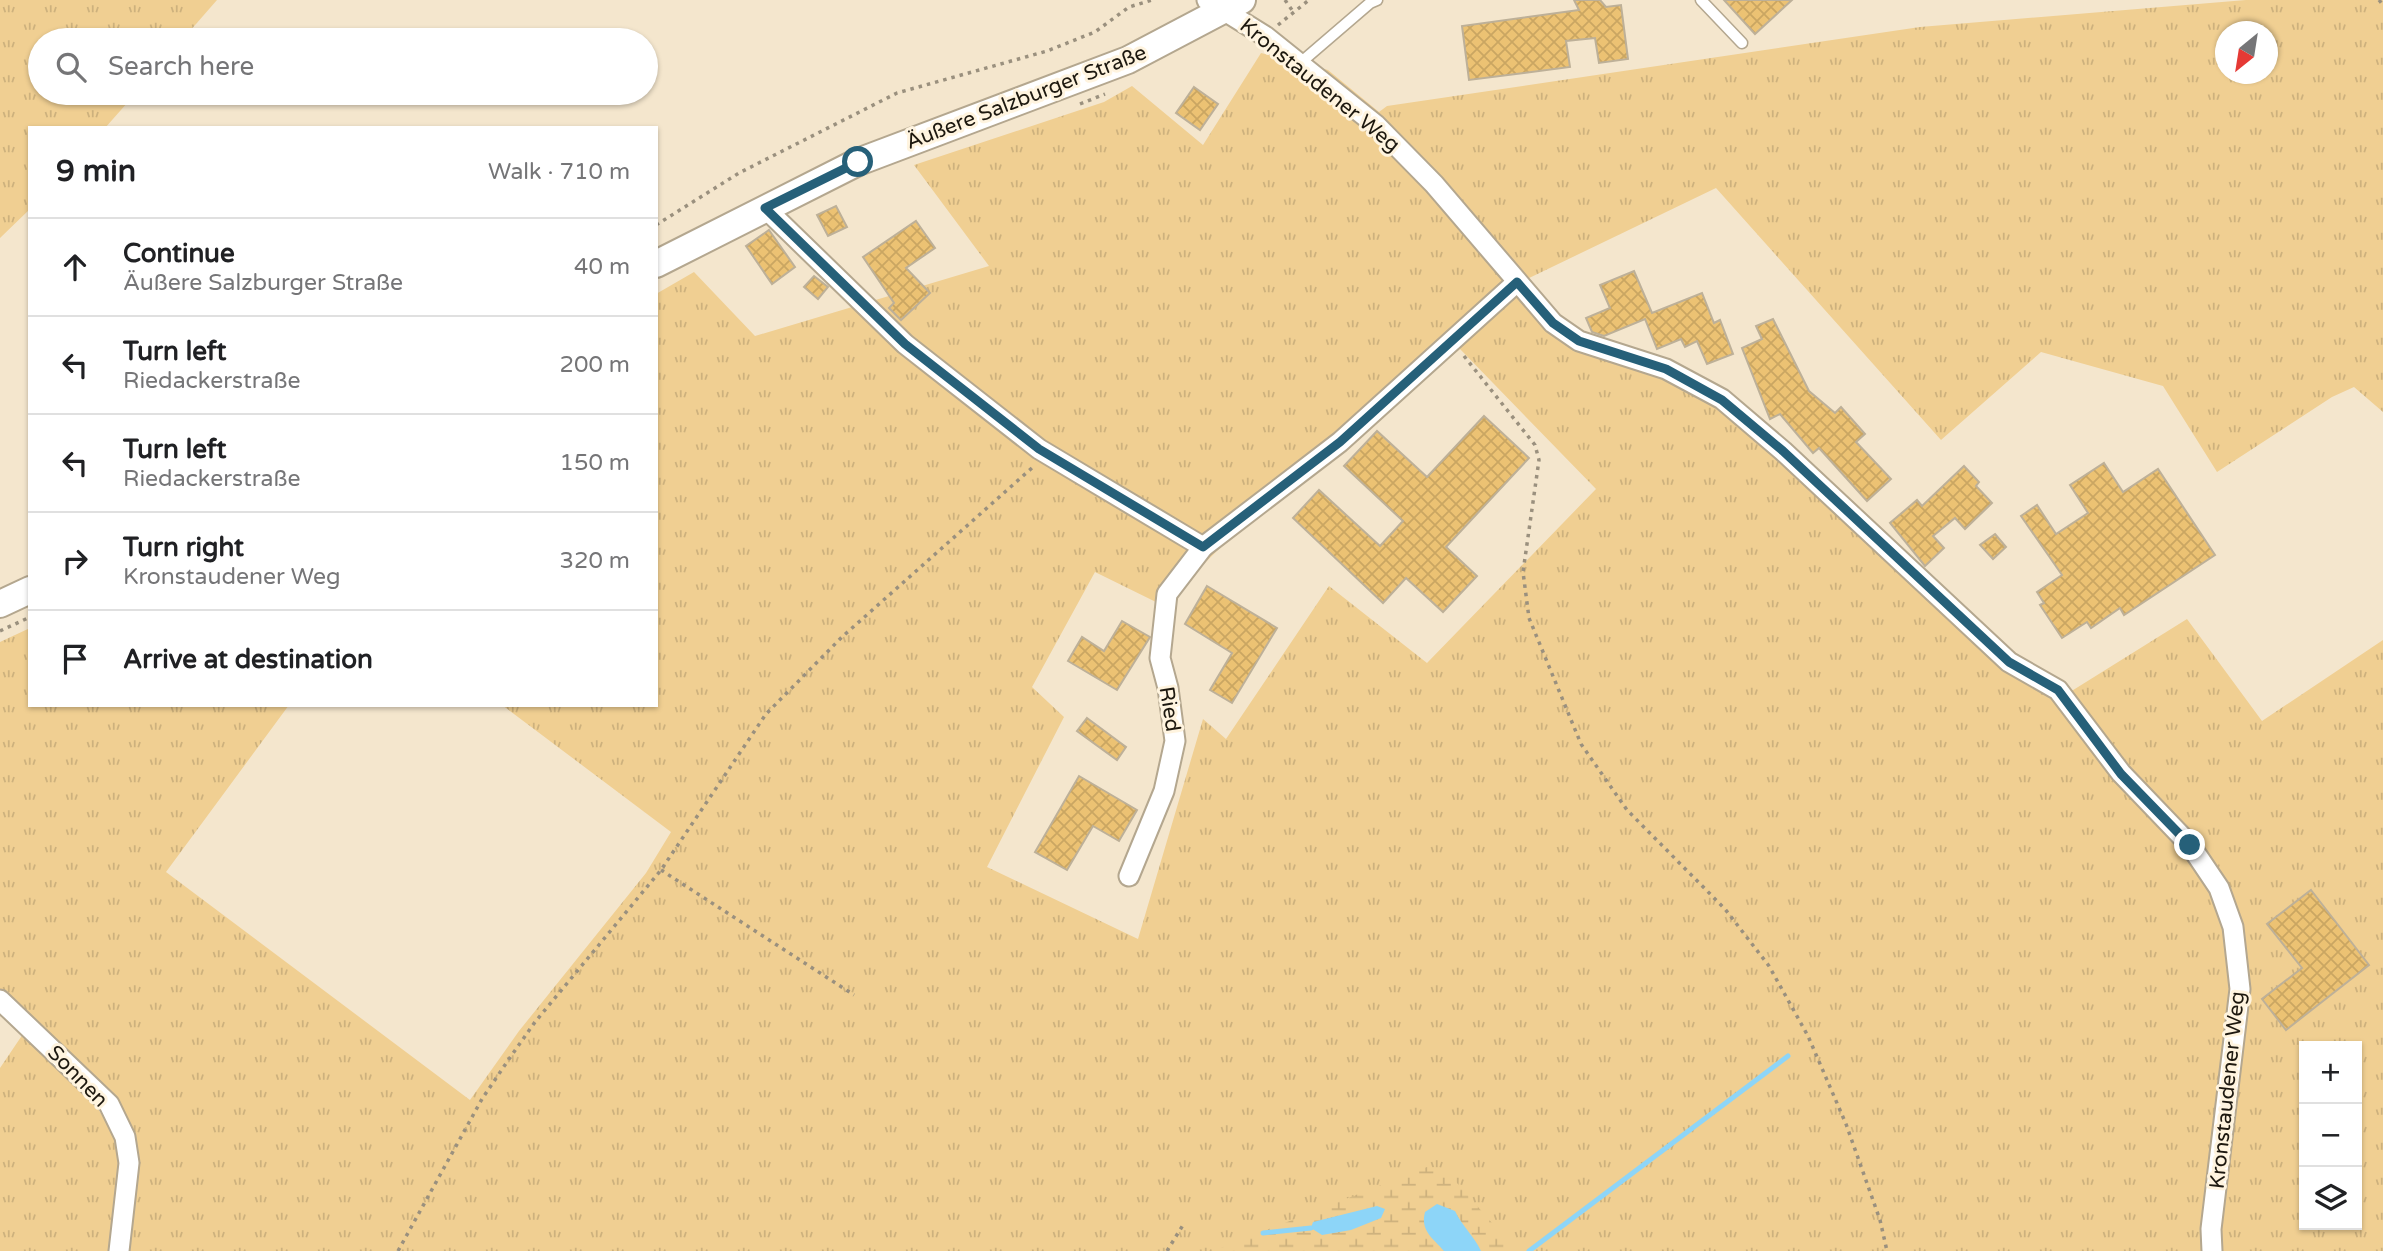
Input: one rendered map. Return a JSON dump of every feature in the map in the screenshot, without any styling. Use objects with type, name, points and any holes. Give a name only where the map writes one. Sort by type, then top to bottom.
[{"type":"main road","name":"Äußere Salzburger Straße","points":[[658,263],[858,162],[1128,61],[1225,4]]},
{"type":"main road","points":[[0,604],[28,591]]},
{"type":"street","name":"Kronstaudener Weg","points":[[1225,4],[1376,125],[1434,184],[1553,323],[1579,341],[1666,369],[1722,400],[1783,451],[2009,662],[2058,690],[2121,774],[2190,845],[2220,888],[2233,927],[2240,989],[2211,1229],[2212,1251]]},
{"type":"street","points":[[765,208],[905,344],[1048,454],[1203,547]]},
{"type":"street","name":"Ried","points":[[1129,876],[1164,791],[1175,741],[1168,688],[1160,658],[1167,594],[1203,547],[1340,442],[1455,342],[1517,282]]},
{"type":"street","name":"Sonnen","points":[[0,1000],[109,1104],[125,1137],[129,1163],[119,1251]]},
{"type":"lane","points":[[1299,64],[1370,3],[1377,0]]},
{"type":"lane","points":[[1701,0],[1742,43]]},
{"type":"path","points":[[658,224],[739,173],[897,93],[1047,51],[1095,32],[1129,7],[1152,0]]},
{"type":"path","points":[[1285,0],[1294,13]]},
{"type":"path","points":[[1265,36],[1309,0]]},
{"type":"path","points":[[2379,0],[2383,5]]},
{"type":"path","points":[[1455,342],[1472,369],[1535,445],[1539,460],[1523,572],[1530,618],[1581,744],[1627,810],[1725,909],[1769,966],[1808,1036],[1846,1124],[1880,1220],[1887,1251]]},
{"type":"path","points":[[398,1251],[482,1100],[509,1059],[536,1022],[661,870],[748,738],[790,687],[1048,454]]},
{"type":"path","points":[[0,631],[28,618]]},
{"type":"path","points":[[661,870],[855,995]]},
{"type":"path","points":[[1167,1251],[1183,1225]]},
{"type":"green space","points":[[0,0],[217,0],[192,28],[28,28],[28,105],[125,105],[107,126],[28,126],[28,211],[0,238]]},
{"type":"green space","points":[[2246,0],[2383,0],[2383,412],[2354,387],[2332,397],[2217,472],[2163,386],[2041,352],[1941,440],[1716,188],[1525,280],[1579,339],[1668,365],[1976,624],[2070,692],[2187,619],[2262,721],[2383,640],[2383,1251],[125,1251],[131,1131],[0,993],[0,642],[28,629],[28,707],[288,707],[166,872],[470,1100],[519,1031],[646,873],[671,832],[505,707],[658,707],[658,293],[694,272],[755,336],[989,266],[914,165],[1104,102],[1132,86],[1203,145],[1261,53],[1328,70],[1379,112],[1387,106],[1920,27]],"holes":[[[1460,349],[1596,489],[1427,663],[1329,586],[1226,739],[1203,719],[1138,939],[987,867],[1064,717],[1032,687],[1095,572],[1162,605],[1225,543]]]},
{"type":"green space","points":[[23,1034],[86,1094],[111,1129],[118,1149],[120,1170],[113,1251],[0,1251],[0,1068]]},
{"type":"green space","points":[[1427,1167],[1440,1168],[1450,1175],[1499,1231],[1507,1251],[1481,1251],[1455,1211],[1444,1251],[1213,1251]],"holes":[[[1377,1206],[1381,1218],[1351,1230],[1320,1220]]]},
{"type":"water","points":[[1437,1204],[1455,1211],[1481,1251],[1444,1251],[1428,1234],[1424,1224],[1425,1212]]},
{"type":"water","points":[[1377,1206],[1385,1209],[1381,1218],[1351,1230],[1322,1235],[1311,1228],[1313,1222]]},
{"type":"building","points":[[1574,0],[1600,0],[1606,7],[1621,5],[1628,59],[1599,63],[1595,38],[1566,41],[1570,67],[1469,80],[1462,26],[1579,10]]},
{"type":"building","points":[[1724,0],[1792,0],[1755,34]]},
{"type":"building","points":[[1194,87],[1218,104],[1200,130],[1176,113]]},
{"type":"building","points":[[836,206],[847,227],[828,236],[817,215]]},
{"type":"building","points":[[916,221],[935,248],[906,268],[930,293],[901,320],[889,308],[894,303],[863,257]]},
{"type":"building","points":[[769,230],[795,267],[772,284],[746,246]]},
{"type":"building","points":[[1634,271],[1652,313],[1702,293],[1714,323],[1720,320],[1733,354],[1707,364],[1697,341],[1685,347],[1681,339],[1657,349],[1645,319],[1604,336],[1592,332],[1586,318],[1610,308],[1600,285]]},
{"type":"building","points":[[814,276],[828,287],[818,299],[804,287]]},
{"type":"building","points":[[1773,319],[1809,391],[1835,413],[1841,407],[1865,434],[1856,442],[1891,479],[1867,501],[1819,448],[1813,453],[1780,414],[1770,419],[1742,348],[1762,339],[1756,326]]},
{"type":"building","points":[[1484,416],[1529,458],[1446,547],[1477,576],[1443,612],[1406,578],[1383,603],[1293,518],[1319,490],[1380,546],[1403,521],[1344,466],[1377,431],[1427,477]]},
{"type":"building","points":[[2104,463],[2123,492],[2158,469],[2215,555],[2124,615],[2120,608],[2091,628],[2087,622],[2062,638],[2040,605],[2044,603],[2037,592],[2062,575],[2021,516],[2037,505],[2056,534],[2088,513],[2070,485]]},
{"type":"building","points":[[1964,466],[1979,482],[1976,486],[1992,503],[1965,529],[1955,518],[1933,536],[1944,548],[1925,566],[1890,523],[1917,500],[1922,506]]},
{"type":"building","points":[[1995,534],[2006,547],[1993,559],[1980,545]]},
{"type":"building","points":[[1207,586],[1277,628],[1232,703],[1210,690],[1232,653],[1185,624]]},
{"type":"building","points":[[1122,621],[1150,637],[1117,690],[1068,661],[1082,637],[1104,651]]},
{"type":"building","points":[[1087,718],[1126,747],[1117,760],[1077,731]]},
{"type":"building","points":[[1079,776],[1137,810],[1119,841],[1093,826],[1067,870],[1035,852]]},
{"type":"building","points":[[2311,890],[2369,965],[2286,1030],[2262,999],[2302,968],[2267,924]]},
{"type":"waterway","points":[[1529,1251],[1788,1056]]},
{"type":"waterway","points":[[1263,1233],[1311,1228]]},
{"type":"route","points":[[858,162],[765,208],[905,344],[1039,449],[1203,547],[1340,442],[1455,342],[1517,282],[1553,323],[1579,341],[1666,369],[1722,400],[1783,451],[2009,662],[2058,690],[2121,774],[2190,845]]}]
